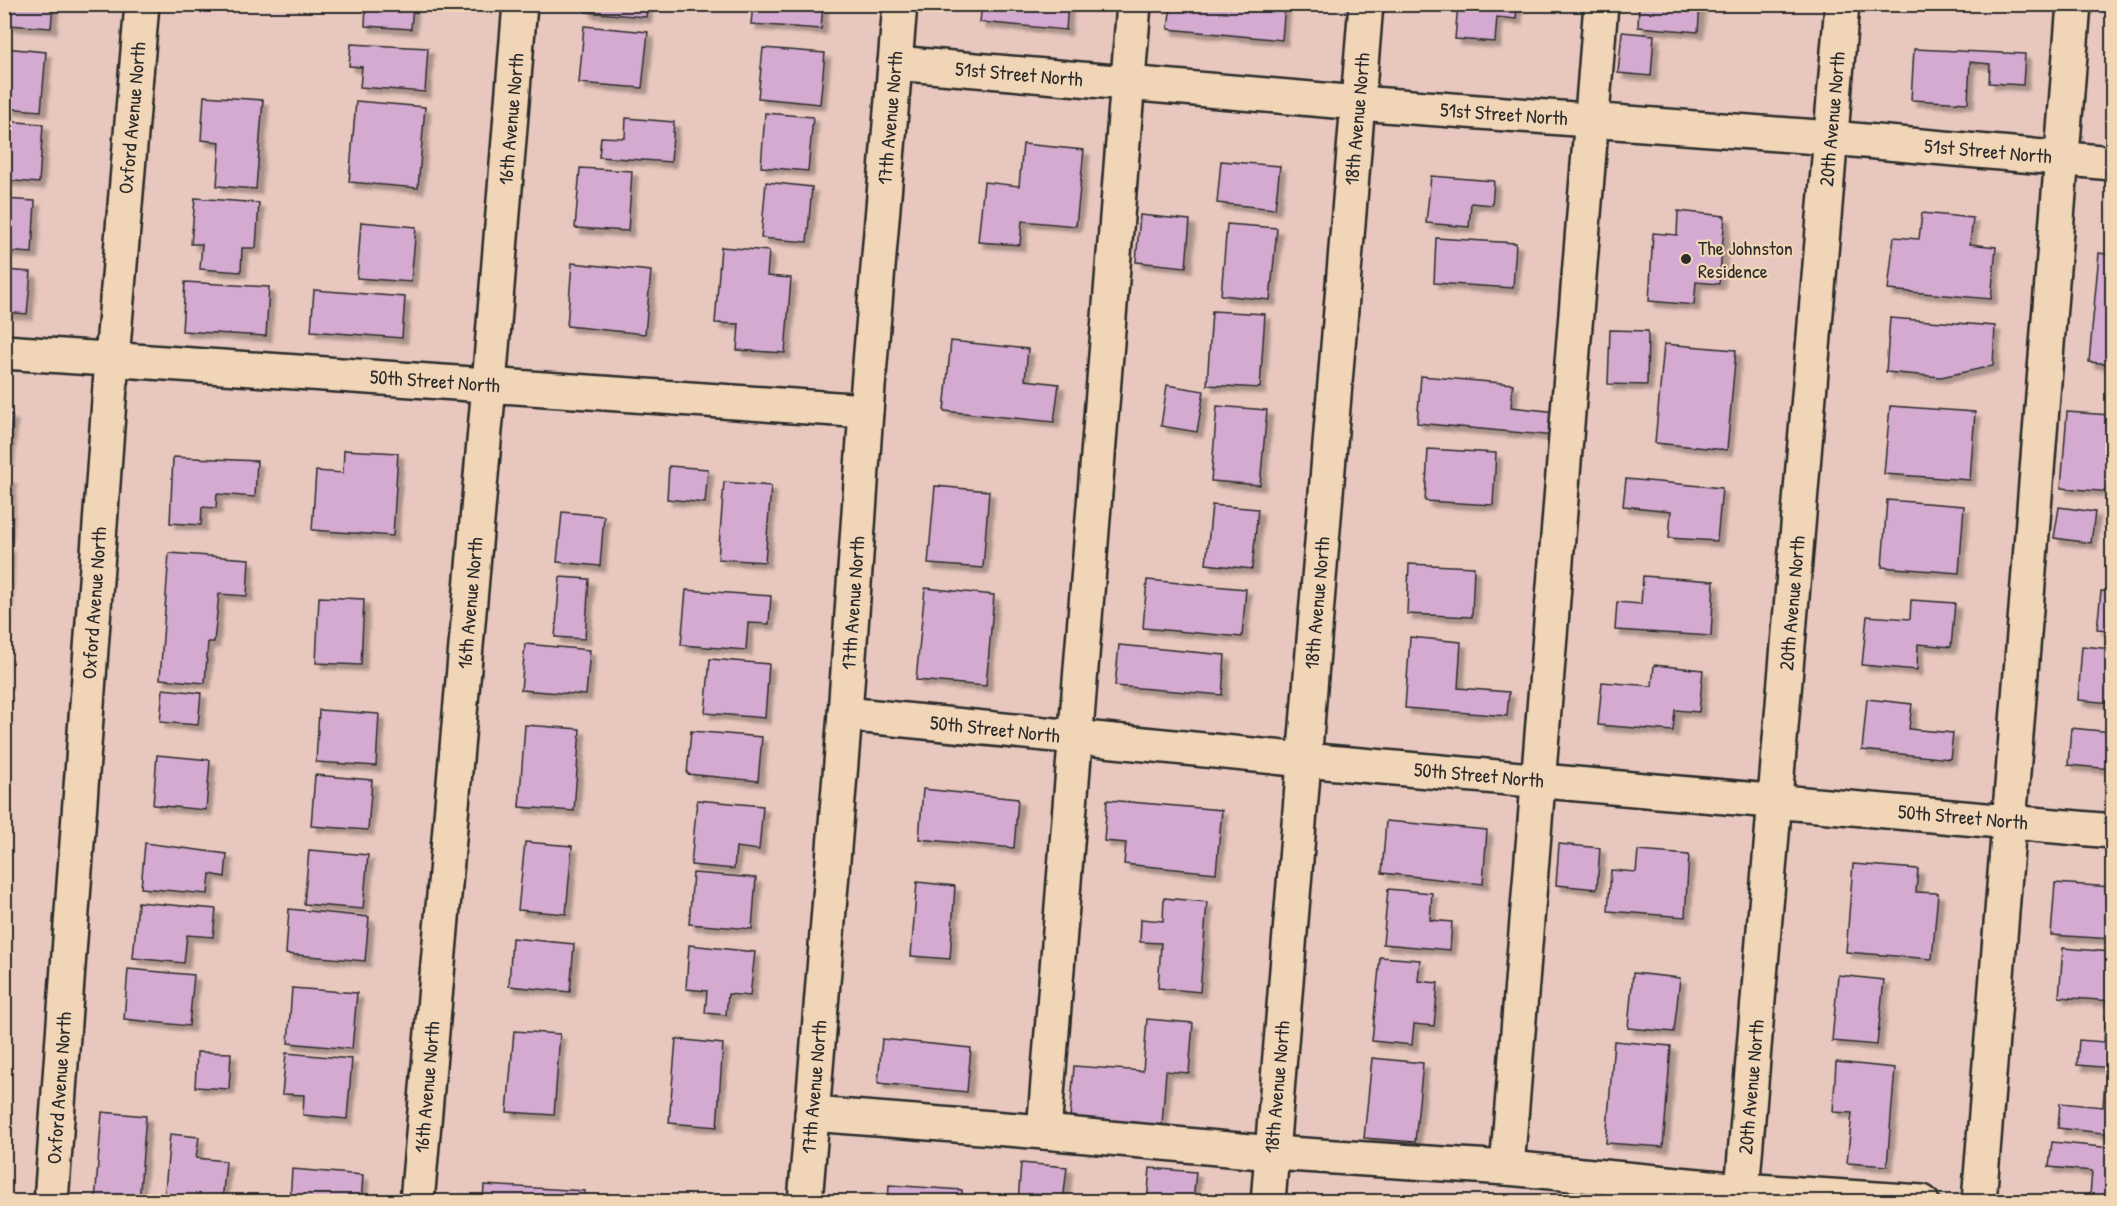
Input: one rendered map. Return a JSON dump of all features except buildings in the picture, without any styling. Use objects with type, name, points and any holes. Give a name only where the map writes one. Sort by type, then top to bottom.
[{"type":"street","name":"Oxford Avenue North","points":[[51,1202],[112,359],[142,4]]},
{"type":"street","name":"16th Avenue North","points":[[417,1202],[520,4]]},
{"type":"street","name":"17th Avenue North","points":[[804,1202],[845,714],[866,411],[900,4]]},
{"type":"street","points":[[1044,1132],[1134,4]]},
{"type":"street","name":"18th Avenue North","points":[[1268,1202],[1366,4]]},
{"type":"street","points":[[1507,1168],[1601,4]]},
{"type":"street","name":"20th Avenue North","points":[[1742,1196],[1842,4]]},
{"type":"street","points":[[1978,1202],[2074,4]]},
{"type":"street","name":"51st Street North","points":[[895,63],[1358,103],[1831,138],[2112,163]]},
{"type":"street","name":"50th Street North","points":[[4,352],[866,411]]},
{"type":"street","name":"50th Street North","points":[[845,714],[1304,760],[2112,831]]},
{"type":"street","points":[[812,1114],[1272,1153],[1507,1168],[1742,1196],[1922,1202]]},
{"type":"place","name":"The Johnston Residence","points":[[1686,259]]}]
